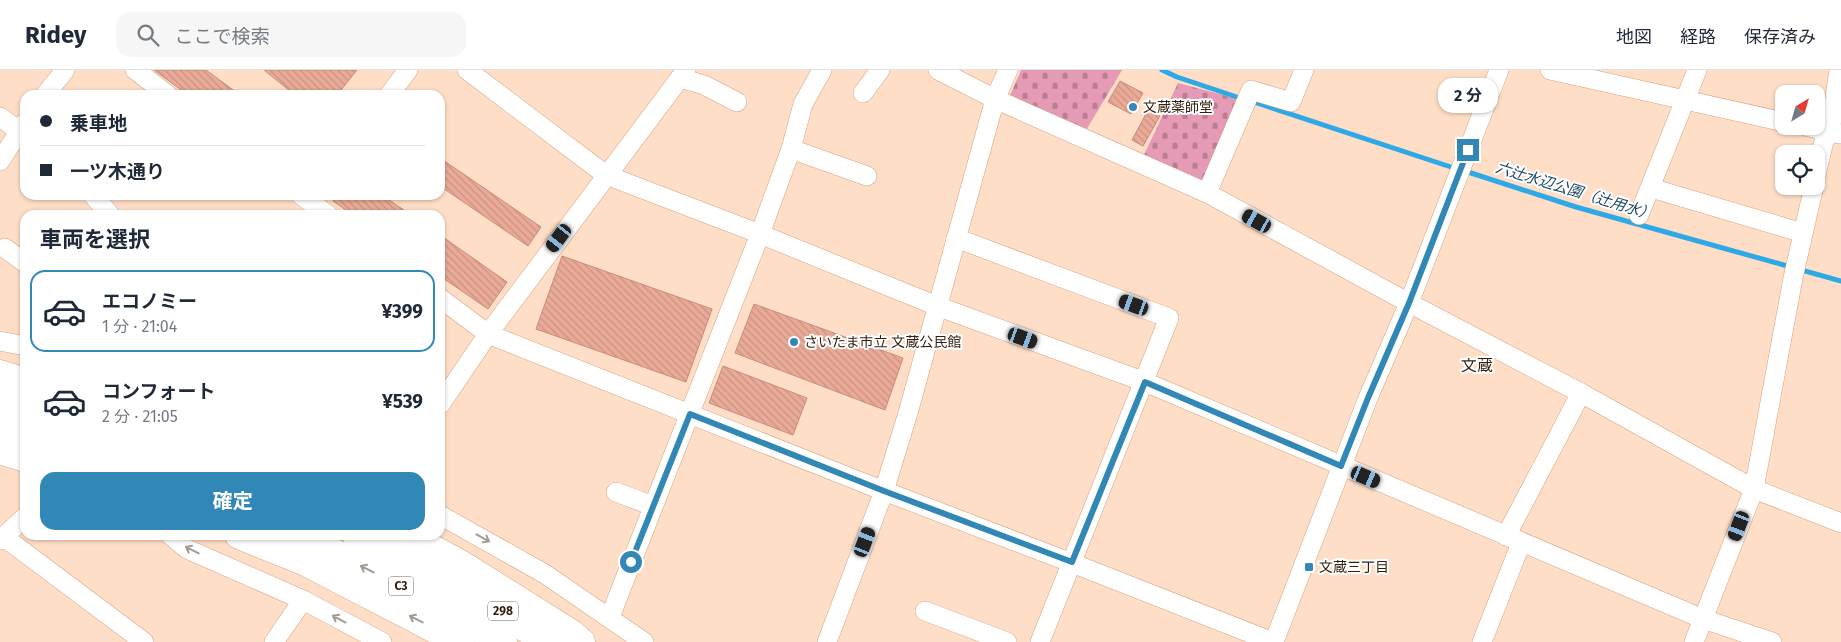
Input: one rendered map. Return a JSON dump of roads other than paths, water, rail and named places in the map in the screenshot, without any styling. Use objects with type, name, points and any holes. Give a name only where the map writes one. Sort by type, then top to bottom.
[{"type":"highway","points":[[0,374],[20,380]]},
{"type":"highway","points":[[0,398],[20,404]]},
{"type":"highway","points":[[0,424],[20,430]]},
{"type":"highway","points":[[0,450],[20,456]]},
{"type":"highway","points":[[251,540],[306,562],[460,642]]},
{"type":"highway","name":"C3","points":[[307,540],[418,594],[502,642]]},
{"type":"highway","name":"C3","points":[[366,540],[436,576],[548,642]]},
{"type":"highway","points":[[416,540],[462,565],[572,634],[581,642]]},
{"type":"highway","name":"298","points":[[512,642],[444,589],[555,642]]},
{"type":"street","points":[[49,90],[65,70]]},
{"type":"street","points":[[135,70],[161,90]]},
{"type":"street","points":[[393,90],[408,70]]},
{"type":"street","points":[[467,70],[606,175],[760,234],[937,306],[1145,382],[1703,619],[1772,642]]},
{"type":"street","points":[[610,617],[760,234],[791,149],[803,104],[822,70]]},
{"type":"street","points":[[863,93],[880,70]]},
{"type":"street","points":[[938,70],[995,100],[1207,193],[1409,303],[1581,393],[1754,489],[1841,524]]},
{"type":"street","points":[[827,642],[884,491],[908,413],[995,100],[1008,70]]},
{"type":"street","points":[[1207,193],[1251,90],[1291,102],[1304,70]]},
{"type":"street","points":[[445,302],[488,334],[884,491],[1072,562],[1273,642],[1368,398],[1409,303],[1499,70]]},
{"type":"street","points":[[1550,70],[1775,120]]},
{"type":"street","points":[[1638,215],[1651,188],[1697,70]]},
{"type":"street","points":[[1823,145],[1824,141],[1835,133],[1839,70]]},
{"type":"street","points":[[445,397],[488,334],[683,74],[737,102]]},
{"type":"street","points":[[0,117],[20,128]]},
{"type":"street","points":[[0,161],[20,134]]},
{"type":"street","points":[[791,149],[867,176]]},
{"type":"street","points":[[1651,188],[1803,233]]},
{"type":"street","points":[[1694,642],[1754,489],[1795,267],[1812,195]]},
{"type":"street","points":[[97,200],[106,210]]},
{"type":"street","points":[[307,202],[320,210]]},
{"type":"street","points":[[956,238],[1169,318],[1040,642]]},
{"type":"street","points":[[5,248],[20,258]]},
{"type":"street","points":[[0,341],[20,345]]},
{"type":"street","points":[[1482,642],[1514,539],[1581,393]]},
{"type":"street","points":[[616,492],[653,506]]},
{"type":"street","points":[[445,518],[545,574],[644,642]]},
{"type":"street","points":[[20,522],[2,538],[144,642]]},
{"type":"street","points":[[177,540],[187,548],[303,600],[382,642]]},
{"type":"street","points":[[274,642],[303,600]]},
{"type":"street","points":[[925,611],[1007,642]]},
{"type":"waterway","name":"六辻水辺公園（辻用水）","points":[[1162,70],[1177,77],[1243,99]]},
{"type":"waterway","name":"六辻水辺公園（辻用水）","points":[[1251,101],[1457,169]]},
{"type":"waterway","name":"六辻水辺公園（辻用水）","points":[[1465,171],[1576,207],[1841,281]]},
{"type":"place","name":"文蔵薬師堂","points":[[1133,107]]},
{"type":"place","name":"さいたま市立 文蔵公民館","points":[[794,342]]},
{"type":"place","name":"文蔵三丁目","points":[[1309,567]]},
{"type":"district","name":"文蔵","points":[[1477,365]]}]
